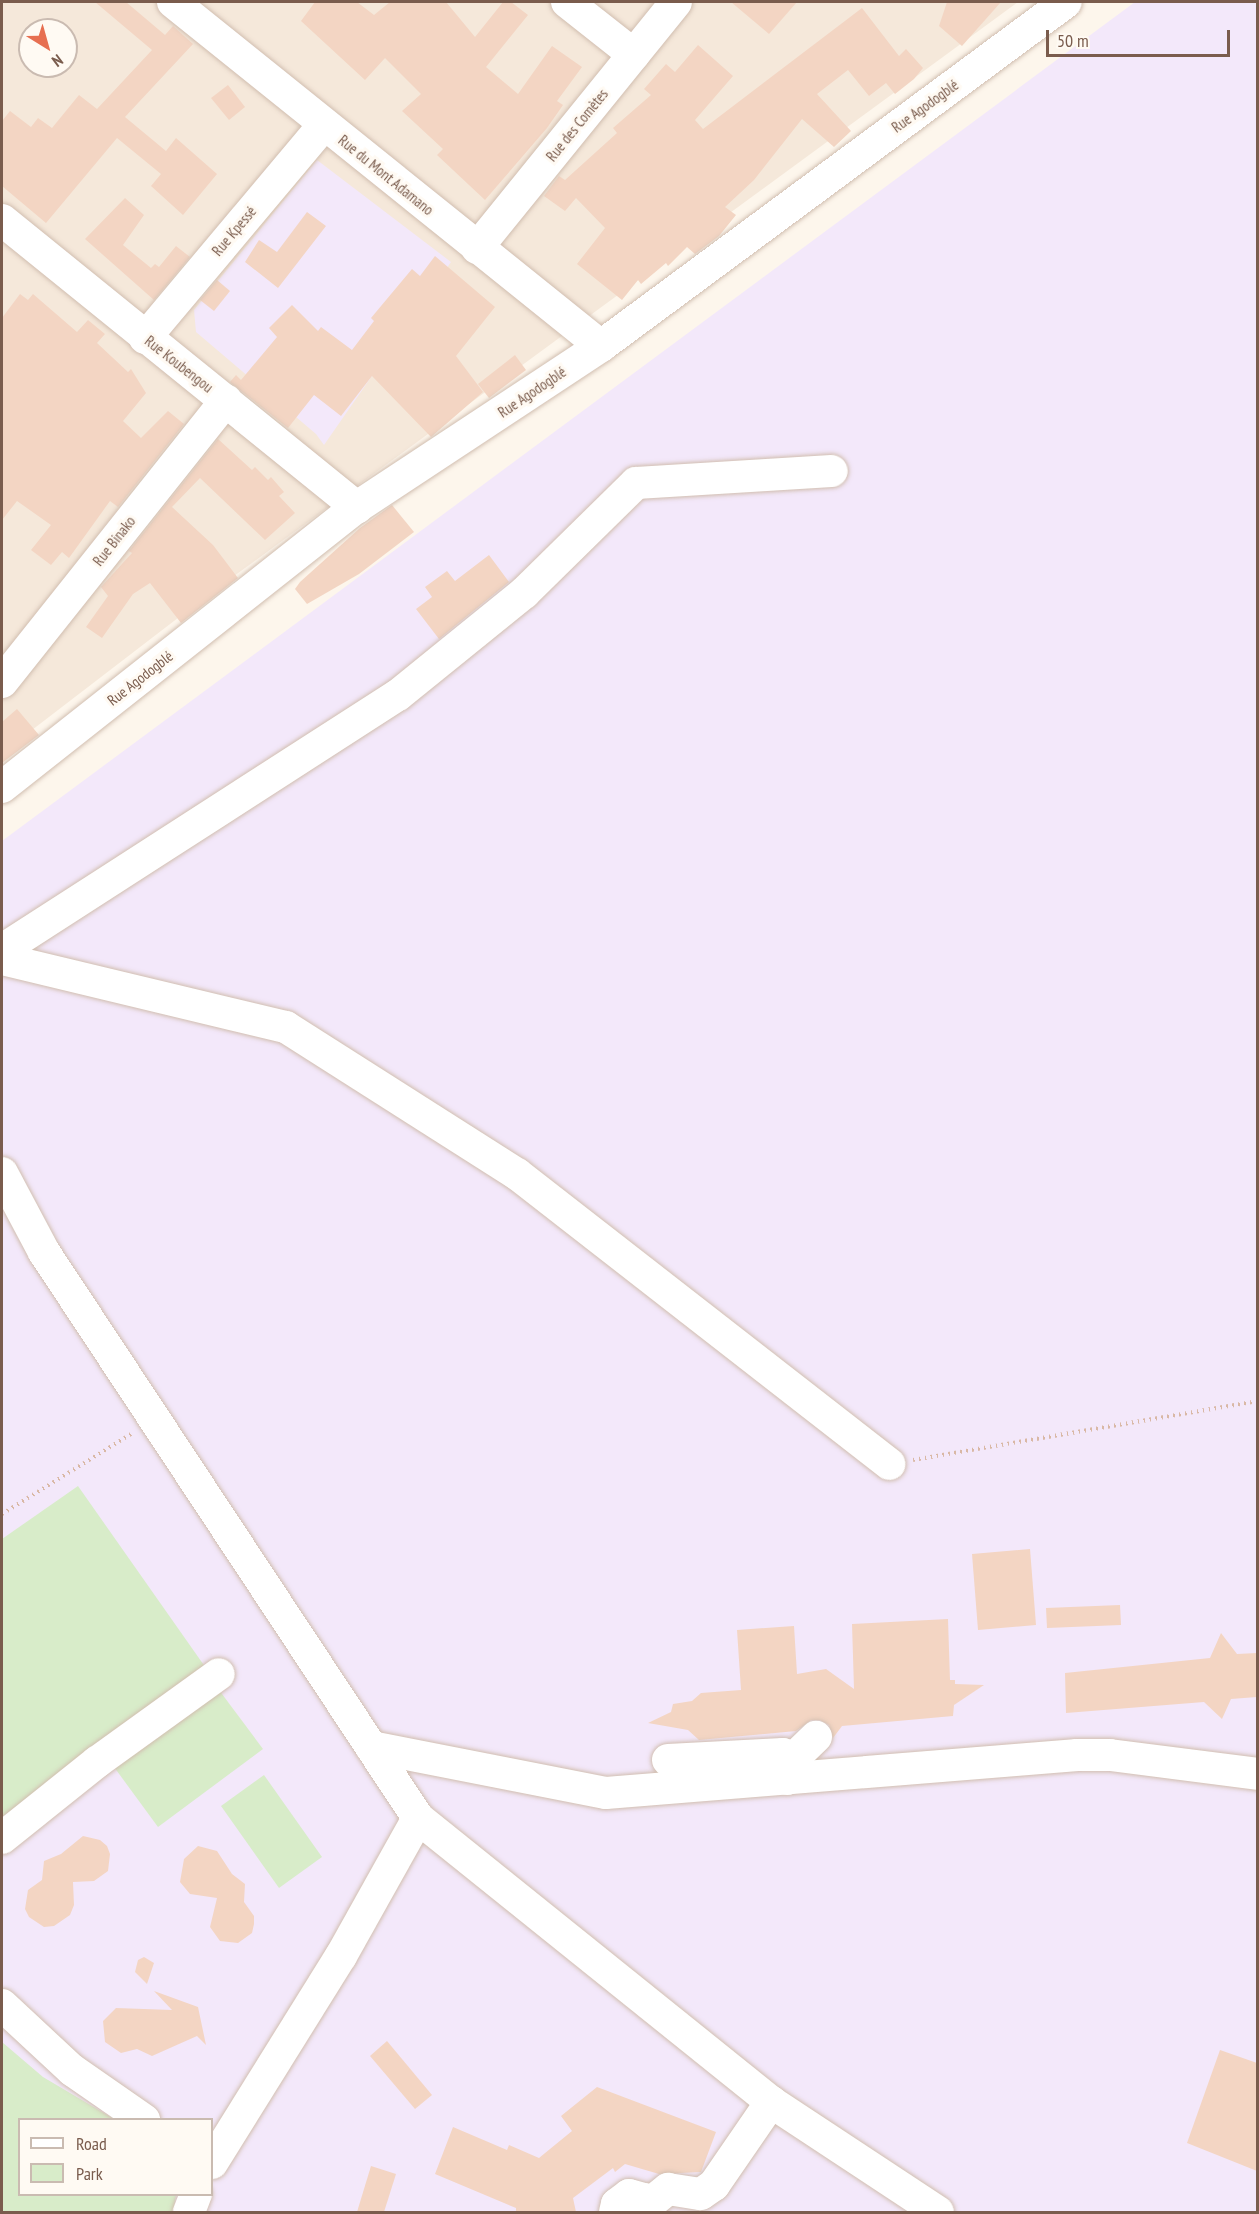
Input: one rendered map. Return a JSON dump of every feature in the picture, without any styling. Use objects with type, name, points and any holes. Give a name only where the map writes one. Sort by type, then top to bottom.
[{"type":"street","points":[[567,2],[634,55]]},
{"type":"street","name":"Rue des Comètes","points":[[477,248],[676,2]]},
{"type":"street","name":"Rue Agodogblé","points":[[2,787],[357,507],[601,346],[1066,2]]},
{"type":"street","name":"Rue du Mont Adamano","points":[[186,6],[324,125],[601,346]]},
{"type":"street","name":"Rue Kpessé","points":[[145,338],[324,125]]},
{"type":"street","name":"Rue Koubengou","points":[[2,222],[357,507]]},
{"type":"street","name":"Rue Binako","points":[[2,682],[226,400]]},
{"type":"street","points":[[2,950],[398,695],[524,592],[636,483],[832,471]]},
{"type":"street","points":[[2,959],[286,1027],[517,1174],[889,1464]]},
{"type":"street","points":[[2,1173],[44,1252],[418,1818],[771,2102],[938,2212]]},
{"type":"street","points":[[2,1838],[97,1762],[219,1674]]},
{"type":"street","points":[[790,1769],[816,1737]]},
{"type":"street","points":[[371,1747],[606,1793],[790,1769],[1077,1755],[1110,1755],[1257,1774]]},
{"type":"street","points":[[668,1760],[783,1754],[790,1769]]},
{"type":"street","points":[[213,2161],[341,1956],[418,1818]]},
{"type":"street","points":[[2,2005],[72,2070],[141,2118]]},
{"type":"street","points":[[615,2212],[617,2204],[629,2195],[637,2195],[649,2209],[668,2189],[701,2194],[714,2185],[771,2102]]},
{"type":"street","points":[[189,2212],[195,2196]]},
{"type":"path","points":[[889,1464],[1257,1401]]},
{"type":"path","points":[[2,1514],[155,1419]]},
{"type":"shaded area","points":[[2,2],[1018,2],[204,598],[2,753]]},
{"type":"shaded area","points":[[1135,2],[1257,2],[1257,2212],[2,2212],[2,841]]},
{"type":"shaded area","points":[[317,160],[451,262],[324,445],[316,434],[196,332],[194,310]]},
{"type":"green space","points":[[78,1486],[208,1671],[2,1817],[2,1539]]},
{"type":"green space","points":[[219,1690],[263,1749],[158,1827],[114,1767]]},
{"type":"green space","points":[[264,1775],[322,1857],[279,1888],[221,1806]]},
{"type":"green space","points":[[2,2042],[43,2077],[112,2118],[18,2118],[18,2196],[176,2196],[173,2212],[2,2212]]},
{"type":"building","points":[[95,2],[126,2],[165,35],[173,26],[193,44],[125,117],[166,151],[176,138],[217,174],[183,215],[151,186],[161,174],[117,138],[46,223],[2,186],[2,121],[10,111],[31,127],[38,118],[52,128],[79,95],[97,109],[152,50]]},
{"type":"building","points":[[315,2],[357,2],[374,15],[390,2],[446,2],[475,37],[503,2],[511,2],[528,15],[486,67],[518,94],[552,46],[582,67],[557,101],[563,105],[547,128],[485,200],[437,155],[443,149],[402,111],[421,94],[385,58],[365,80],[301,21]]},
{"type":"building","points":[[731,2],[797,2],[769,34]]},
{"type":"building","points":[[947,2],[1001,2],[962,46],[939,26]]},
{"type":"building","points":[[862,8],[899,56],[906,49],[923,68],[914,79],[895,94],[886,83],[869,96],[848,70],[817,94],[851,131],[834,147],[802,119],[754,180],[725,207],[736,215],[719,236],[695,254],[687,247],[668,266],[666,263],[641,284],[638,280],[622,300],[577,264],[605,228],[576,198],[565,211],[544,196],[559,176],[565,180],[617,133],[613,128],[651,95],[644,89],[666,64],[675,72],[698,45],[733,76],[695,120],[703,129]]},
{"type":"building","points":[[228,85],[245,107],[229,120],[211,98]]},
{"type":"building","points":[[125,198],[144,215],[123,245],[151,268],[155,264],[159,267],[176,246],[190,257],[154,300],[85,239]]},
{"type":"building","points":[[307,212],[326,226],[278,288],[245,262],[259,240],[277,252]]},
{"type":"building","points":[[435,256],[495,307],[456,356],[483,392],[431,437],[372,376],[341,416],[314,395],[288,428],[230,382],[236,375],[241,380],[277,337],[269,328],[292,305],[318,331],[321,327],[352,350],[374,321],[371,318],[412,269],[420,276]]},
{"type":"building","points":[[217,280],[230,291],[214,311],[200,300]]},
{"type":"building","points":[[20,294],[28,300],[33,294],[77,332],[88,320],[105,334],[97,343],[128,372],[131,369],[146,393],[123,421],[141,438],[168,411],[184,424],[118,507],[110,501],[69,558],[62,552],[51,565],[31,550],[51,525],[17,501],[2,520],[2,318]]},
{"type":"building","points":[[515,355],[526,370],[489,398],[478,384]]},
{"type":"building","points":[[218,439],[252,470],[255,467],[268,480],[271,477],[284,492],[279,496],[295,513],[265,540],[200,478],[172,507],[213,545],[238,578],[181,623],[150,583],[133,594],[102,638],[86,627],[108,596],[101,587],[132,553],[129,551]]},
{"type":"building","points":[[392,505],[414,532],[359,574],[307,604],[295,589],[300,582],[360,528]]},
{"type":"building","points":[[489,555],[509,582],[439,639],[416,609],[432,597],[425,587],[447,571],[455,581]]},
{"type":"building","points":[[17,709],[39,735],[2,763],[2,722]]},
{"type":"building","points":[[1030,1549],[1036,1625],[978,1630],[972,1554]]},
{"type":"building","points":[[1120,1605],[1121,1625],[1047,1628],[1046,1608]]},
{"type":"building","points":[[948,1619],[950,1680],[955,1680],[955,1684],[984,1685],[954,1705],[953,1716],[842,1726],[833,1738],[829,1725],[820,1720],[811,1720],[796,1731],[699,1740],[688,1730],[648,1723],[671,1712],[673,1704],[692,1701],[701,1693],[741,1690],[737,1630],[794,1626],[797,1674],[826,1669],[854,1689],[852,1624]]},
{"type":"building","points":[[1221,1633],[1237,1654],[1257,1653],[1257,1697],[1231,1699],[1222,1719],[1204,1702],[1066,1713],[1065,1673],[1210,1658]]},
{"type":"building","points":[[83,1836],[100,1840],[107,1846],[110,1854],[108,1871],[94,1881],[73,1882],[74,1905],[70,1915],[54,1926],[44,1927],[29,1917],[25,1909],[28,1890],[42,1880],[44,1861],[61,1854]]},
{"type":"building","points":[[198,1846],[217,1851],[232,1874],[245,1884],[244,1902],[254,1916],[254,1924],[252,1933],[238,1943],[220,1941],[210,1927],[217,1898],[190,1894],[180,1882],[184,1859]]},
{"type":"building","points":[[144,1957],[154,1963],[147,1984],[135,1972],[138,1960]]},
{"type":"building","points":[[154,1991],[198,2007],[206,2045],[197,2036],[152,2056],[137,2049],[121,2053],[105,2042],[103,2021],[116,2008],[172,2010]]},
{"type":"building","points":[[387,2041],[432,2095],[415,2109],[370,2056]]},
{"type":"building","points":[[1220,2050],[1257,2063],[1257,2171],[1187,2143]]},
{"type":"building","points":[[597,2087],[716,2132],[701,2172],[659,2174],[625,2164],[615,2172],[613,2168],[573,2198],[576,2212],[516,2212],[516,2208],[435,2174],[453,2127],[507,2150],[509,2145],[539,2158],[572,2131],[561,2116]]},
{"type":"building","points":[[371,2166],[396,2174],[384,2212],[357,2212]]}]
